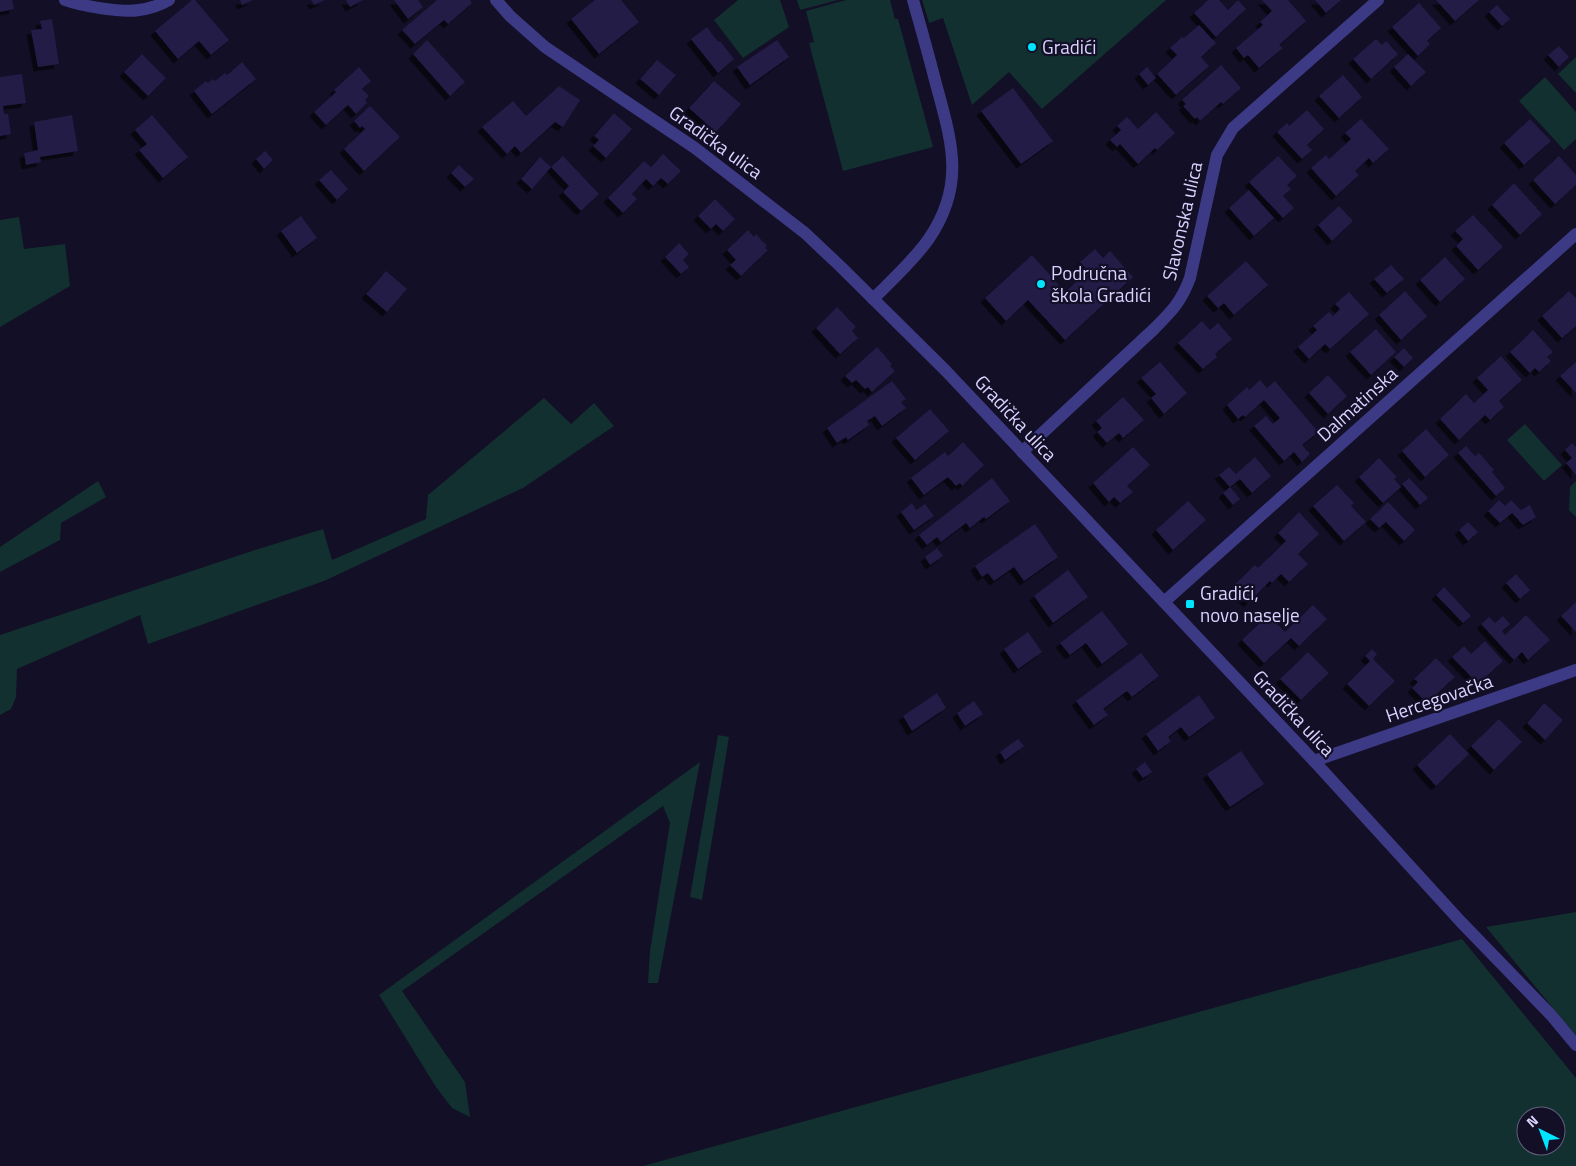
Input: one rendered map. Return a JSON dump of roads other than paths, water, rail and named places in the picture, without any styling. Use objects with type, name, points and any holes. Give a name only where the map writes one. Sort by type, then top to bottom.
[{"type":"street","points":[[65,0],[124,11],[139,10],[169,0]]},
{"type":"street","name":"Gradička ulica","points":[[496,0],[510,16],[545,47],[695,148],[805,233],[946,371],[1314,761],[1458,919],[1551,1015],[1576,1045]]},
{"type":"street","points":[[873,299],[927,241],[947,203],[952,178],[953,154],[948,130],[913,0]]},
{"type":"street","name":"Slavonska ulica","points":[[1022,452],[1154,329],[1174,309],[1184,295],[1190,278],[1217,155],[1233,128],[1378,0]]},
{"type":"street","name":"Dalmatinska","points":[[1164,602],[1576,234]]},
{"type":"street","name":"Hercegovačka","points":[[1314,761],[1576,670]]},
{"type":"place","name":"Gradići","points":[[1032,47]]},
{"type":"place","name":"Područna škola Gradići","points":[[1041,284]]},
{"type":"place","name":"Gradići, novo naselje","points":[[1190,604]]}]
